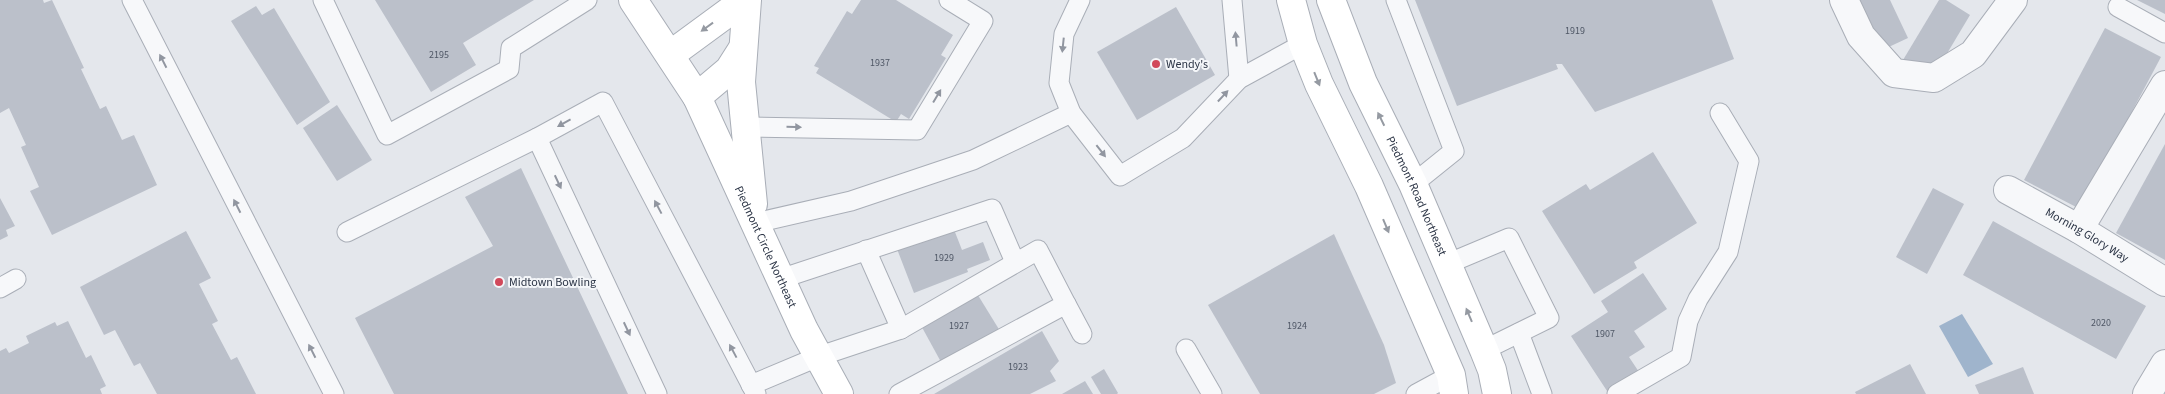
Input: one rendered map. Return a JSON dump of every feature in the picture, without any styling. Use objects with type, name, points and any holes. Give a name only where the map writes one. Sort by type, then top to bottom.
[{"type":"main road","name":"Piedmont Circle Northeast","points":[[632,0],[697,97],[804,330],[820,356],[839,394]]},
{"type":"main road","points":[[670,55],[746,0]]},
{"type":"main road","points":[[746,0],[741,82],[754,223]]},
{"type":"main road","points":[[1291,0],[1303,44],[1319,84],[1369,186],[1453,384]]},
{"type":"main road","name":"Piedmont Road Northeast","points":[[1331,0],[1363,83],[1413,184],[1484,350],[1492,370],[1497,394]]},
{"type":"main road","points":[[697,97],[729,70],[743,48]]},
{"type":"street","points":[[1844,0],[1861,36],[1894,73],[1934,78],[1973,54],[2013,0]]},
{"type":"street","points":[[2079,229],[2165,85]]},
{"type":"street","name":"Morning Glory Way","points":[[2008,190],[2079,229],[2165,282]]},
{"type":"street","points":[[2147,394],[2165,364]]},
{"type":"lane","points":[[132,0],[334,394]]},
{"type":"lane","points":[[323,0],[387,135],[509,69],[511,48],[587,0]]},
{"type":"lane","points":[[745,126],[917,130],[983,21],[949,0]]},
{"type":"lane","points":[[1080,0],[1064,34],[1059,84],[1071,113],[1120,176],[1183,138],[1239,79],[1303,44]]},
{"type":"lane","points":[[1232,0],[1239,79]]},
{"type":"lane","points":[[1396,0],[1454,151],[1413,184]]},
{"type":"lane","points":[[2118,7],[2165,33]]},
{"type":"lane","points":[[347,232],[537,138],[603,102],[753,390],[820,356],[901,328],[1038,250],[1082,334]]},
{"type":"lane","points":[[754,223],[851,202],[974,160],[1071,113]]},
{"type":"lane","points":[[1617,394],[1681,357],[1688,321],[1698,299],[1728,252],[1749,161],[1720,113]]},
{"type":"lane","points":[[537,138],[657,394]]},
{"type":"lane","points":[[780,279],[992,209],[1015,262]]},
{"type":"lane","points":[[1447,264],[1509,238],[1549,318],[1484,350]]},
{"type":"lane","points":[[866,250],[901,328]]},
{"type":"lane","points":[[900,394],[1066,304]]},
{"type":"lane","points":[[1519,333],[1542,394]]},
{"type":"lane","points":[[1186,349],[1212,394]]},
{"type":"lane","points":[[1416,394],[1453,384]]},
{"type":"water","points":[[1962,314],[1993,364],[1968,377],[1939,326]]},
{"type":"building","points":[[0,0],[43,0],[44,3],[52,0],[84,68],[81,69],[100,109],[106,106],[122,140],[134,135],[157,185],[52,235],[30,191],[39,187],[21,147],[26,145],[9,108],[0,113]]},
{"type":"building","points":[[375,0],[534,0],[463,43],[476,65],[431,92]]},
{"type":"building","points":[[861,0],[896,0],[953,35],[941,55],[946,58],[909,119],[901,114],[896,122],[816,73],[819,68],[814,66],[847,11],[852,14]]},
{"type":"building","points":[[1415,0],[1712,0],[1734,59],[1595,112],[1562,64],[1556,64],[1558,69],[1457,106]]},
{"type":"building","points":[[1853,0],[1890,0],[1908,38],[1878,52]]},
{"type":"building","points":[[1939,0],[1946,0],[1970,15],[1933,77],[1903,60]]},
{"type":"building","points":[[2137,0],[2165,0],[2165,14]]},
{"type":"building","points":[[256,6],[262,15],[274,8],[330,102],[297,125],[231,21]]},
{"type":"building","name":"Wendy's","points":[[1176,7],[1215,75],[1137,120],[1097,52]]},
{"type":"building","points":[[2105,28],[2161,57],[2080,209],[2024,180]]},
{"type":"building","points":[[337,105],[372,160],[337,181],[303,128]]},
{"type":"building","points":[[2165,144],[2165,260],[2116,233]]},
{"type":"building","points":[[1653,152],[1697,223],[1634,262],[1637,268],[1594,294],[1542,211],[1586,184],[1590,190]]},
{"type":"building","name":"Midtown Bowling","points":[[521,168],[628,394],[394,394],[355,318],[493,246],[465,197]]},
{"type":"building","points":[[1933,188],[1964,204],[1927,274],[1896,257]]},
{"type":"building","points":[[0,198],[15,226],[6,230],[8,236],[0,240]]},
{"type":"building","points":[[1993,221],[2146,306],[2116,359],[1963,275]]},
{"type":"building","points":[[953,227],[962,250],[983,242],[990,260],[967,269],[968,272],[914,293],[897,249]]},
{"type":"building","points":[[186,231],[211,278],[199,284],[218,321],[212,324],[231,360],[237,357],[256,394],[157,394],[140,363],[134,366],[115,330],[104,335],[80,287]]},
{"type":"building","points":[[1334,234],[1384,345],[1396,383],[1374,394],[1260,394],[1208,305]]},
{"type":"building","points":[[1643,273],[1667,309],[1634,331],[1645,347],[1629,357],[1641,375],[1609,394],[1571,336],[1608,312],[1601,301]]},
{"type":"building","points":[[976,292],[1000,331],[941,362],[918,320]]},
{"type":"building","points":[[68,321],[86,358],[91,355],[106,386],[100,389],[102,394],[0,394],[0,351],[6,348],[9,353],[29,343],[26,336],[55,322],[57,326]]},
{"type":"building","points":[[1042,331],[1059,361],[1050,371],[1056,381],[1030,394],[934,394]]},
{"type":"building","points":[[1910,364],[1926,394],[1856,394],[1855,392]]},
{"type":"building","points":[[2023,367],[2034,394],[1979,394],[1975,385]]},
{"type":"building","points":[[1104,369],[1117,394],[1101,394],[1091,377]]},
{"type":"building","points":[[1085,381],[1093,394],[1062,394]]},
{"type":"place","name":"Wendy's","points":[[1156,64]]},
{"type":"place","name":"Midtown Bowling","points":[[499,282]]}]
